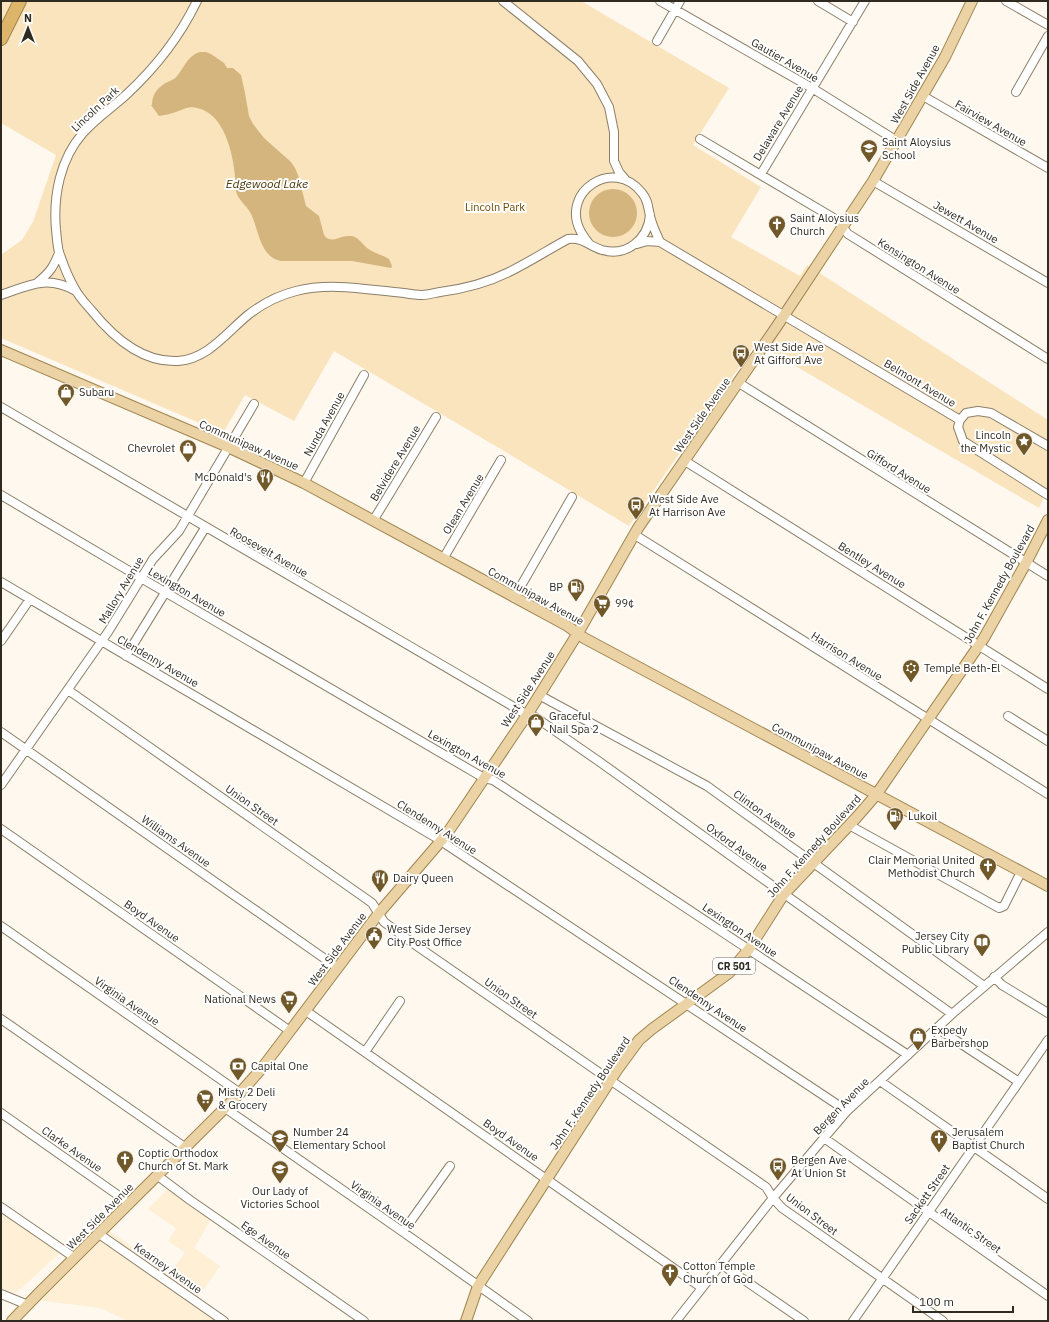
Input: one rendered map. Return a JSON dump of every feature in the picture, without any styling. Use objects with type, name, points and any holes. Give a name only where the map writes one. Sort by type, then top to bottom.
[{"type":"highway","points":[[1,39],[20,1]]},
{"type":"main road","name":"West Side Avenue","points":[[12,1321],[240,1093],[306,1011],[379,913],[446,836],[540,695],[635,535],[739,383],[873,181],[945,57],[972,1]]},
{"type":"main road","name":"Communipaw Avenue","points":[[1,350],[228,448],[304,483],[566,625],[584,638],[1048,886]]},
{"type":"main road","name":"John F. Kennedy Boulevard","points":[[466,1321],[478,1286],[610,1080],[639,1040],[729,972],[749,949],[784,894],[876,795],[979,645],[1026,563],[1048,520]]},
{"type":"street","name":"Lincoln Park","points":[[197,1],[189,17],[171,45],[157,62],[127,94],[83,132],[67,156],[60,175],[56,197],[55,222],[59,253],[76,291],[101,322],[128,346],[156,359],[179,361],[209,350],[250,314],[267,302],[294,291],[307,288],[325,287],[360,288],[422,295],[456,290],[483,283],[508,273],[568,239],[575,238],[601,250],[613,252],[624,250],[647,241],[660,242]]},
{"type":"street","points":[[503,1],[582,65],[597,84],[609,107],[614,132],[614,161],[619,172],[625,179],[638,188],[647,200],[654,229],[660,242],[784,315]]},
{"type":"street","name":"Gautier Avenue","points":[[660,1],[812,88],[897,141]]},
{"type":"street","points":[[657,41],[680,1]]},
{"type":"street","points":[[818,1],[853,22]]},
{"type":"street","name":"Delaware Avenue","points":[[761,174],[865,1]]},
{"type":"street","points":[[1006,1],[1048,25]]},
{"type":"street","points":[[1016,92],[1048,36]]},
{"type":"street","name":"Fairview Avenue","points":[[923,96],[1048,168]]},
{"type":"street","name":"Kensington Avenue","points":[[700,139],[837,220],[848,234],[1048,359]]},
{"type":"street","points":[[591,245],[585,240],[576,220],[579,199],[592,183],[599,180],[616,177],[625,179]]},
{"type":"street","name":"Jewett Avenue","points":[[873,181],[1048,283]]},
{"type":"street","points":[[634,245],[646,232],[650,215]]},
{"type":"street","name":"Lincoln Park","points":[[38,283],[54,266],[59,253]]},
{"type":"street","name":"Lincoln Park","points":[[1,295],[38,283],[57,283],[76,291]]},
{"type":"street","name":"Belmont Avenue","points":[[784,315],[960,420],[958,427],[963,441],[1048,495]]},
{"type":"street","name":"Nunda Avenue","points":[[304,483],[364,375]]},
{"type":"street","name":"Gifford Avenue","points":[[739,383],[1048,576]]},
{"type":"street","name":"Mallory Avenue","points":[[1,786],[102,641],[153,559],[179,531],[188,518],[254,404]]},
{"type":"street","name":"Roosevelt Avenue","points":[[1,407],[188,518],[527,715]]},
{"type":"street","points":[[960,420],[966,413],[978,410],[991,413],[1048,446]]},
{"type":"street","name":"Belvidere Avenue","points":[[373,521],[436,417]]},
{"type":"street","name":"Olean Avenue","points":[[443,559],[501,460]]},
{"type":"street","name":"Bentley Avenue","points":[[685,460],[1048,689]]},
{"type":"street","name":"Lexington Avenue","points":[[1,495],[140,578],[484,778],[493,780],[908,1056]]},
{"type":"street","points":[[514,598],[572,497]]},
{"type":"street","points":[[126,656],[206,528]]},
{"type":"street","name":"Harrison Avenue","points":[[635,535],[1048,794]]},
{"type":"street","name":"Clendenny Avenue","points":[[1,582],[441,841],[848,1111]]},
{"type":"street","points":[[1,641],[30,599]]},
{"type":"street","name":"Union Street","points":[[68,690],[372,903],[384,922],[414,944],[766,1187],[782,1208],[943,1321]]},
{"type":"street","name":"Clinton Avenue","points":[[540,695],[707,786],[984,986]]},
{"type":"street","name":"Oxford Avenue","points":[[527,715],[535,717],[597,760],[952,1014]]},
{"type":"street","points":[[1008,716],[1048,741]]},
{"type":"street","name":"Williams Avenue","points":[[1,732],[338,968]]},
{"type":"street","points":[[848,825],[999,908],[1004,906],[1021,872]]},
{"type":"street","name":"Boyd Avenue","points":[[1,829],[290,1031]]},
{"type":"street","name":"Virginia Avenue","points":[[1,926],[240,1093]]},
{"type":"street","name":"Bergen Avenue","points":[[676,1321],[773,1198],[848,1111],[952,1014],[1048,932]]},
{"type":"street","points":[[994,977],[1002,984],[1048,1014]]},
{"type":"street","points":[[365,1052],[400,1001]]},
{"type":"street","name":"Boyd Avenue","points":[[306,1011],[702,1288]]},
{"type":"street","points":[[1,1019],[186,1148]]},
{"type":"street","points":[[937,1028],[1019,1082]]},
{"type":"street","name":"Sackett Street","points":[[852,1321],[1048,1040]]},
{"type":"street","points":[[880,1081],[973,1148],[1048,1199]]},
{"type":"street","name":"Virginia Avenue","points":[[225,1108],[528,1321]]},
{"type":"street","name":"Clarke Avenue","points":[[1,1113],[129,1204]]},
{"type":"street","name":"Atlantic Street","points":[[824,1138],[928,1213],[1048,1296]]},
{"type":"street","points":[[403,1232],[450,1166]]},
{"type":"street","name":"Ege Avenue","points":[[158,1176],[190,1200],[364,1321]]},
{"type":"street","points":[[1,1207],[75,1258]]},
{"type":"street","name":"Kearney Avenue","points":[[99,1234],[224,1321]]},
{"type":"street","points":[[721,1264],[804,1321]]},
{"type":"street","points":[[1,1294],[28,1305]]},
{"type":"shaded area","points":[[172,1185],[214,1214],[194,1248],[220,1266],[195,1302],[218,1318],[216,1321],[128,1321],[100,1308],[37,1300],[106,1229],[171,1273],[185,1252],[168,1241],[176,1228],[148,1209]]},
{"type":"shaded area","points":[[1,1206],[63,1250],[16,1293],[1,1288]]},
{"type":"green space","name":"Lincoln Park","points":[[1,1],[581,1],[729,88],[693,145],[761,187],[731,237],[800,276],[807,265],[1048,420],[1048,486],[1039,508],[756,343],[629,526],[334,351],[294,421],[245,395],[223,433],[1,338],[1,255],[22,240],[33,222],[56,155],[1,123]]},
{"type":"water","name":"Edgewood Lake","points":[[200,52],[211,54],[224,63],[227,68],[233,68],[241,75],[249,116],[253,124],[264,138],[291,162],[295,168],[306,206],[319,216],[324,235],[330,239],[353,236],[370,250],[389,259],[392,266],[391,268],[352,261],[281,261],[268,254],[261,241],[250,212],[237,194],[234,167],[229,146],[225,135],[214,118],[206,111],[191,107],[159,116],[151,105],[157,90],[175,78],[189,59]]},
{"type":"water","points":[[613,189],[622,191],[630,196],[635,204],[637,213],[635,222],[630,230],[622,235],[613,237],[604,235],[596,230],[591,222],[589,213],[591,204],[596,196],[604,191]]},
{"type":"place","name":"Saint Aloysius School","points":[[869,163]]},
{"type":"place","name":"Saint Aloysius Church","points":[[777,239]]},
{"type":"place","name":"West Side Ave At Gifford Ave","points":[[741,368]]},
{"type":"place","name":"Subaru","points":[[66,407]]},
{"type":"place","name":"Lincoln the Mystic","points":[[1024,456]]},
{"type":"place","name":"Chevrolet","points":[[188,463]]},
{"type":"place","name":"McDonald's","points":[[265,492]]},
{"type":"place","name":"West Side Ave At Harrison Ave","points":[[636,520]]},
{"type":"place","name":"BP","points":[[576,602]]},
{"type":"place","name":"99¢","points":[[602,618]]},
{"type":"place","name":"Temple Beth-El","points":[[911,683]]},
{"type":"place","name":"Graceful Nail Spa 2","points":[[536,737]]},
{"type":"place","name":"Lukoil","points":[[895,831]]},
{"type":"place","name":"Clair Memorial United Methodist Church","points":[[988,881]]},
{"type":"place","name":"Dairy Queen","points":[[380,893]]},
{"type":"place","name":"West Side Jersey City Post Office","points":[[374,950]]},
{"type":"place","name":"Jersey City Public Library","points":[[982,957]]},
{"type":"place","name":"National News","points":[[289,1014]]},
{"type":"place","name":"Expedy Barbershop","points":[[918,1051]]},
{"type":"place","name":"Capital One","points":[[238,1081]]},
{"type":"place","name":"Misty 2 Deli & Grocery","points":[[205,1113]]},
{"type":"place","name":"Number 24 Elementary School","points":[[280,1153]]},
{"type":"place","name":"Jerusalem Baptist Church","points":[[939,1153]]},
{"type":"place","name":"Coptic Orthodox Church of St. Mark","points":[[125,1174]]},
{"type":"place","name":"Bergen Ave At Union St","points":[[778,1181]]},
{"type":"place","name":"Our Lady of Victories School","points":[[280,1184]]},
{"type":"place","name":"Cotton Temple Church of God","points":[[670,1287]]}]
